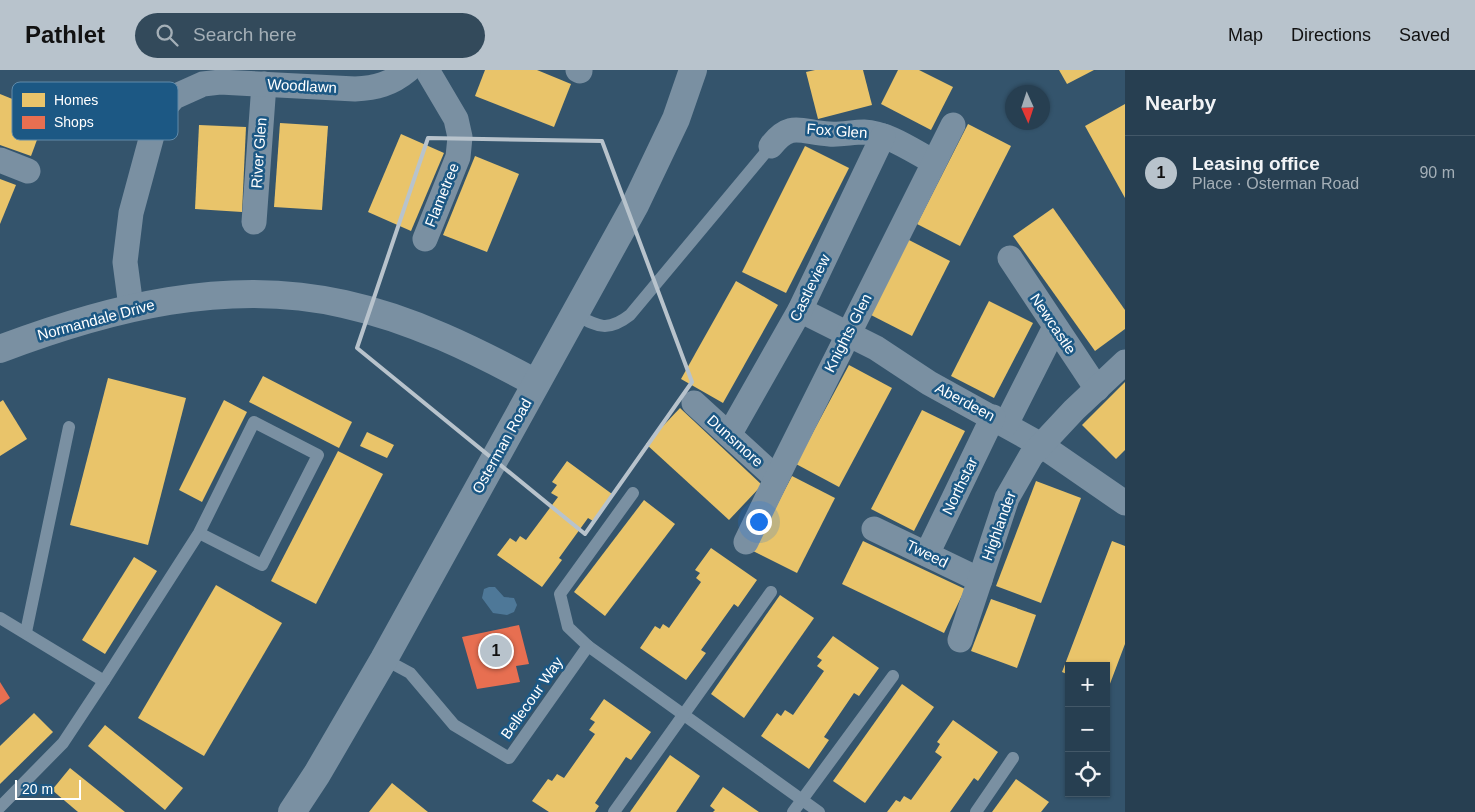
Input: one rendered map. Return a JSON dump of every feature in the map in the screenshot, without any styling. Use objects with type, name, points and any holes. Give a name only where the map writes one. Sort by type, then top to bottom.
[{"type":"street","name":"Woodlawn","points":[[178,95],[203,84],[238,82],[264,84],[302,78],[375,88],[395,80],[408,70]]},
{"type":"street","name":"Flametree","points":[[425,239],[458,157],[460,136],[456,119],[427,70]]},
{"type":"street","name":"Osterman Road","points":[[292,812],[317,774],[384,659],[639,196],[676,119],[693,70]]},
{"type":"street","name":"River Glen","points":[[254,222],[264,84]]},
{"type":"street","name":"Knights Glen","points":[[746,542],[776,478],[953,125]]},
{"type":"street","name":"Fox Glen","points":[[771,146],[782,134],[799,129],[827,134],[864,132],[883,136],[934,162]]},
{"type":"street","name":"Castleview","points":[[729,435],[800,310],[883,136]]},
{"type":"street","name":"Woodlawn","points":[[131,307],[124,262],[131,213],[151,140]]},
{"type":"street","points":[[0,160],[28,171]]},
{"type":"street","name":"Newcastle","points":[[1010,258],[1054,328],[1096,389]]},
{"type":"street","name":"Normandale Drive","points":[[0,349],[75,322],[131,307],[182,298],[242,294],[293,296],[344,304],[398,319],[447,338],[536,383]]},
{"type":"street","name":"Aberdeen","points":[[800,310],[876,348],[929,383],[1041,444],[1125,503]]},
{"type":"street","name":"Northstar","points":[[927,554],[1000,421],[1054,328]]},
{"type":"street","name":"Highlander","points":[[960,640],[1007,498],[1030,456],[1125,362]]},
{"type":"street","name":"Dunsmore","points":[[694,403],[776,478]]},
{"type":"street","name":"Tweed","points":[[874,529],[980,580]]},
{"type":"lane","points":[[574,314],[597,326],[621,322],[630,315],[771,146]]},
{"type":"lane","points":[[0,807],[62,744],[104,682],[199,534],[254,422],[318,455],[262,565],[199,534]]},
{"type":"lane","points":[[26,632],[69,427]]},
{"type":"lane","points":[[633,492],[560,594],[568,627],[588,646],[819,812]]},
{"type":"lane","points":[[614,812],[771,592]]},
{"type":"lane","points":[[0,618],[26,632],[104,682]]},
{"type":"lane","name":"Bellecour Way","points":[[384,659],[410,673],[454,725],[509,758],[588,646]]},
{"type":"lane","points":[[793,812],[893,676]]},
{"type":"lane","points":[[976,812],[1013,758]]},
{"type":"highlighted area","points":[[428,138],[602,141],[692,382],[585,534],[357,348]]},
{"type":"water","points":[[495,587],[504,597],[514,598],[517,605],[514,612],[507,615],[493,613],[482,598],[484,589]]},
{"type":"building: Homes","points":[[485,70],[537,70],[571,84],[554,127],[475,96]]},
{"type":"building: Homes","points":[[815,70],[863,70],[872,105],[818,119],[806,72]]},
{"type":"building: Homes","points":[[898,70],[919,70],[953,87],[931,130],[881,104]]},
{"type":"building: Homes","points":[[1059,70],[1094,70],[1067,84]]},
{"type":"building: Homes","points":[[0,94],[12,99],[12,140],[37,140],[31,156],[0,145]]},
{"type":"building: Homes","points":[[1125,104],[1125,198],[1085,126]]},
{"type":"building: Homes","points":[[280,123],[328,126],[322,210],[274,207]]},
{"type":"building: Homes","points":[[968,124],[1011,146],[960,246],[917,224]]},
{"type":"building: Homes","points":[[199,125],[246,127],[242,212],[195,209]]},
{"type":"building: Homes","points":[[401,134],[444,153],[411,231],[368,212]]},
{"type":"building: Homes","points":[[805,146],[849,168],[786,293],[742,272]]},
{"type":"building: Homes","points":[[475,156],[519,174],[487,252],[443,235]]},
{"type":"building: Homes","points":[[0,179],[16,185],[0,224]]},
{"type":"building: Homes","points":[[1053,208],[1125,310],[1125,329],[1095,351],[1013,236]]},
{"type":"building: Homes","points":[[907,239],[950,261],[912,336],[869,314]]},
{"type":"building: Homes","points":[[736,281],[778,305],[723,403],[681,379]]},
{"type":"building: Homes","points":[[989,301],[1033,323],[994,398],[951,376]]},
{"type":"building: Homes","points":[[849,365],[892,388],[839,487],[796,464]]},
{"type":"building: Homes","points":[[263,376],[352,422],[339,448],[249,402]]},
{"type":"building: Homes","points":[[108,378],[186,398],[148,545],[70,525]]},
{"type":"building: Homes","points":[[1125,382],[1125,450],[1116,459],[1082,425]]},
{"type":"building: Homes","points":[[3,400],[27,439],[0,456],[0,402]]},
{"type":"building: Homes","points":[[224,400],[247,412],[202,502],[179,490]]},
{"type":"building: Homes","points":[[680,408],[762,485],[729,520],[646,444]]},
{"type":"building: Homes","points":[[922,410],[965,431],[914,531],[871,509]]},
{"type":"building: Homes","points":[[367,432],[394,445],[387,458],[360,446]]},
{"type":"building: Homes","points":[[338,451],[383,474],[316,604],[271,581]]},
{"type":"building: Homes","points":[[567,461],[612,494],[593,521],[588,518],[559,558],[562,560],[542,587],[497,555],[510,538],[516,542],[520,536],[526,540],[558,497],[551,493],[557,485],[552,482]]},
{"type":"building: Homes","points":[[792,476],[835,498],[797,573],[753,551]]},
{"type":"building: Homes","points":[[1036,481],[1081,498],[1041,603],[996,586]]},
{"type":"building: Homes","points":[[644,500],[675,524],[605,616],[574,592]]},
{"type":"building: Homes","points":[[863,541],[965,589],[944,633],[842,584]]},
{"type":"building: Homes","points":[[1112,541],[1125,546],[1125,644],[1110,684],[1110,662],[1066,662]]},
{"type":"building: Homes","points":[[711,548],[757,580],[738,607],[734,604],[701,650],[706,653],[686,680],[640,648],[655,626],[660,629],[663,624],[669,628],[701,582],[696,578],[700,573],[695,570]]},
{"type":"building: Homes","points":[[134,557],[157,571],[105,654],[82,640]]},
{"type":"building: Homes","points":[[216,585],[282,623],[204,756],[138,718]]},
{"type":"building: Homes","points":[[780,595],[814,618],[744,718],[711,694]]},
{"type":"building: Homes","points":[[991,599],[1036,615],[1017,668],[971,651]]},
{"type":"building: Homes","points":[[833,636],[879,668],[859,696],[854,693],[824,737],[829,740],[809,769],[761,736],[777,713],[781,716],[785,710],[793,715],[824,671],[817,666],[822,660],[817,657]]},
{"type":"building: Homes","points":[[902,684],[934,707],[865,803],[833,781]]},
{"type":"building: Homes","points":[[604,699],[651,732],[631,760],[626,757],[595,803],[599,806],[595,812],[549,812],[532,801],[548,779],[552,781],[557,774],[564,778],[595,734],[589,730],[595,722],[590,719]]},
{"type":"building: Homes","points":[[34,713],[53,732],[0,784],[0,746]]},
{"type":"building: Homes","points":[[953,720],[998,752],[978,781],[974,778],[950,812],[887,812],[896,800],[900,802],[904,796],[911,800],[942,757],[935,752],[940,744],[937,742]]},
{"type":"building: Homes","points":[[105,725],[183,788],[165,810],[88,746]]},
{"type":"building: Homes","points":[[670,755],[700,776],[676,812],[630,812]]},
{"type":"building: Homes","points":[[70,768],[125,812],[78,812],[52,790]]},
{"type":"building: Homes","points":[[1016,779],[1049,802],[1041,812],[992,812]]},
{"type":"building: Homes","points":[[392,783],[428,812],[369,812]]},
{"type":"building: Homes","points":[[723,787],[759,812],[713,812],[715,810],[710,806]]},
{"type":"building: Shops","points":[[519,625],[529,664],[516,666],[520,682],[477,689],[462,637]]},
{"type":"building: Shops","points":[[0,682],[10,698],[0,705]]},
{"type":"place","name":"Leasing office","points":[[496,651]]}]
